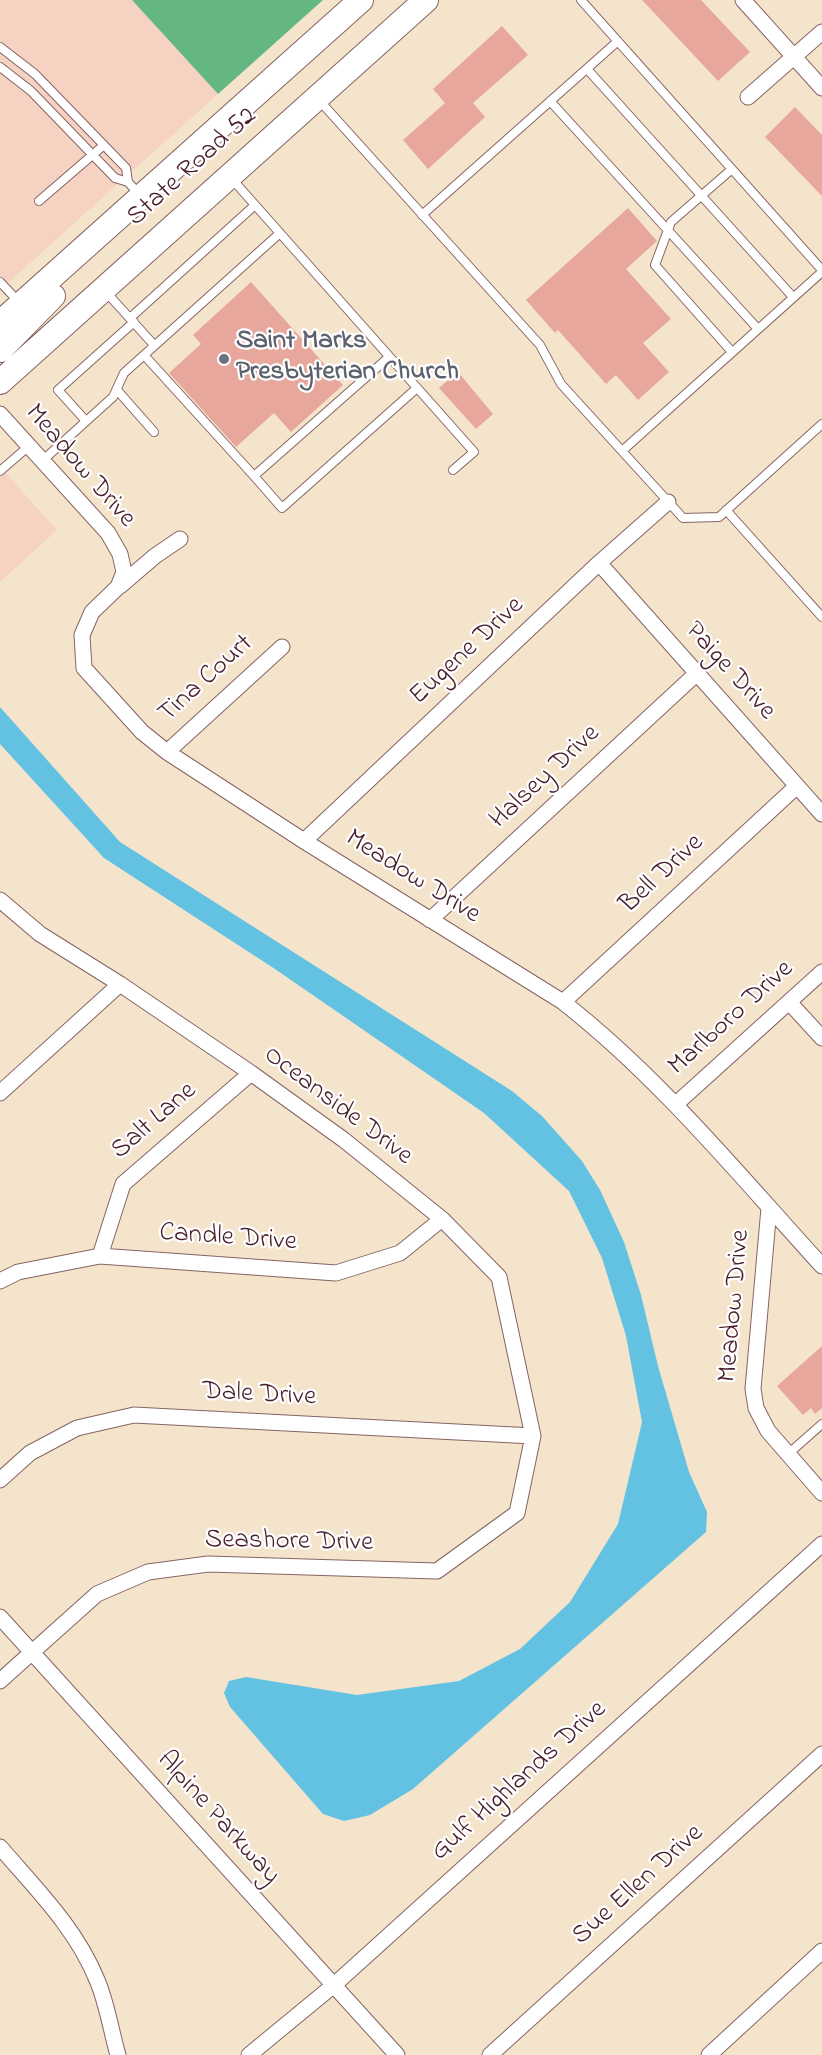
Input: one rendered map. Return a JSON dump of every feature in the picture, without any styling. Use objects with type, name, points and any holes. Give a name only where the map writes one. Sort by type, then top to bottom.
[{"type":"main road","name":"State Road 52","points":[[0,323],[119,216],[135,189],[361,0]]},
{"type":"main road","name":"State Road 52","points":[[0,382],[426,0]]},
{"type":"main road","points":[[0,350],[97,251],[119,216]]},
{"type":"street","points":[[743,0],[822,88]]},
{"type":"street","points":[[748,97],[822,32]]},
{"type":"street","name":"Meadow Drive","points":[[0,414],[108,533],[120,554],[124,572],[118,588]]},
{"type":"street","name":"Eugene Drive","points":[[304,841],[668,501]]},
{"type":"street","name":"Meadow Drive","points":[[180,539],[155,556],[92,612],[82,635],[84,668],[142,732],[166,752],[563,1002],[599,1030],[676,1104],[822,1266]]},
{"type":"street","name":"Paige Drive","points":[[599,563],[822,814]]},
{"type":"street","name":"Tina Court","points":[[166,752],[282,647]]},
{"type":"street","name":"Halsey Drive","points":[[430,920],[696,674]]},
{"type":"street","name":"Bell Drive","points":[[563,1002],[797,786]]},
{"type":"street","name":"Oceanside Drive","points":[[0,900],[40,934],[120,984],[344,1140],[442,1219],[499,1277],[533,1436]]},
{"type":"street","name":"Marlboro Drive","points":[[676,1104],[822,972]]},
{"type":"street","points":[[0,1093],[120,984]]},
{"type":"street","points":[[789,1002],[822,1038]]},
{"type":"street","name":"Salt Lane","points":[[100,1256],[123,1184],[251,1074]]},
{"type":"street","name":"Meadow Drive","points":[[769,1208],[753,1389],[756,1408],[768,1431],[821,1489]]},
{"type":"street","name":"Candle Drive","points":[[0,1281],[18,1272],[100,1256],[336,1273],[400,1253],[442,1219]]},
{"type":"street","name":"Dale Drive","points":[[0,1480],[30,1453],[77,1428],[134,1415],[533,1436]]},
{"type":"street","name":"Seashore Drive","points":[[0,1681],[97,1594],[148,1572],[208,1564],[437,1571],[517,1513],[533,1436]]},
{"type":"street","name":"Gulf Highlands Drive","points":[[249,2055],[334,1985],[822,1544]]},
{"type":"street","name":"Alpine Parkway","points":[[0,1617],[397,2055]]},
{"type":"street","name":"Sue Ellen Drive","points":[[490,2055],[822,1754]]},
{"type":"street","points":[[0,1847],[57,1911],[81,1947],[98,1981],[118,2055]]},
{"type":"street","points":[[708,2055],[822,1952]]},
{"type":"lane","points":[[581,0],[822,271],[621,451]]},
{"type":"lane","points":[[422,215],[618,41]]},
{"type":"lane","points":[[0,47],[35,74],[126,168],[135,189]]},
{"type":"lane","points":[[0,67],[31,91],[115,177],[135,189]]},
{"type":"lane","points":[[587,69],[793,297]]},
{"type":"lane","points":[[317,98],[540,345],[561,384],[683,518],[719,517],[822,424]]},
{"type":"lane","points":[[550,101],[758,329]]},
{"type":"lane","points":[[39,201],[104,146]]},
{"type":"lane","points":[[732,169],[671,222],[655,265],[732,352]]},
{"type":"lane","points":[[230,176],[474,452],[453,470]]},
{"type":"lane","points":[[86,422],[58,390],[255,205]]},
{"type":"lane","points":[[42,461],[113,397],[124,373],[280,233]]},
{"type":"lane","points":[[0,282],[21,305]]},
{"type":"lane","points":[[104,289],[154,345]]},
{"type":"lane","points":[[144,355],[282,508],[417,388]]},
{"type":"lane","points":[[254,476],[389,357]]},
{"type":"lane","points":[[117,390],[154,432]]},
{"type":"lane","points":[[0,471],[29,446]]},
{"type":"lane","points":[[726,510],[822,617]]},
{"type":"lane","points":[[788,1454],[822,1424]]},
{"type":"shaded area","points":[[0,0],[132,0],[218,94],[0,290]]},
{"type":"shaded area","points":[[0,467],[57,530],[0,582]]},
{"type":"green space","points":[[132,0],[323,0],[218,94]]},
{"type":"water","points":[[0,707],[120,842],[512,1091],[542,1116],[582,1161],[600,1190],[624,1242],[641,1295],[658,1366],[689,1472],[707,1512],[706,1532],[413,1789],[370,1815],[344,1821],[323,1814],[230,1707],[224,1693],[229,1681],[246,1677],[357,1695],[459,1681],[520,1649],[570,1602],[618,1524],[642,1422],[626,1336],[602,1258],[569,1191],[484,1113],[275,969],[104,858],[0,744]]},
{"type":"building","points":[[642,0],[701,0],[750,52],[718,81]]},
{"type":"building","points":[[502,26],[528,55],[473,103],[485,117],[428,169],[403,140],[445,103],[433,89]]},
{"type":"building","points":[[795,107],[822,135],[822,196],[765,137]]},
{"type":"building","points":[[628,208],[657,241],[626,269],[671,319],[643,343],[669,372],[638,400],[616,375],[606,384],[558,330],[555,333],[526,300]]},
{"type":"building","name":"Saint Marks Presbyterian Church","points":[[251,282],[343,385],[291,432],[274,413],[236,447],[169,373],[201,344],[193,335]]},
{"type":"building","points":[[458,372],[493,414],[476,429],[439,388]]},
{"type":"building","points":[[822,1346],[822,1408],[815,1414],[811,1408],[803,1415],[777,1386]]},
{"type":"place","name":"Saint Marks Presbyterian Church","points":[[224,359]]}]
